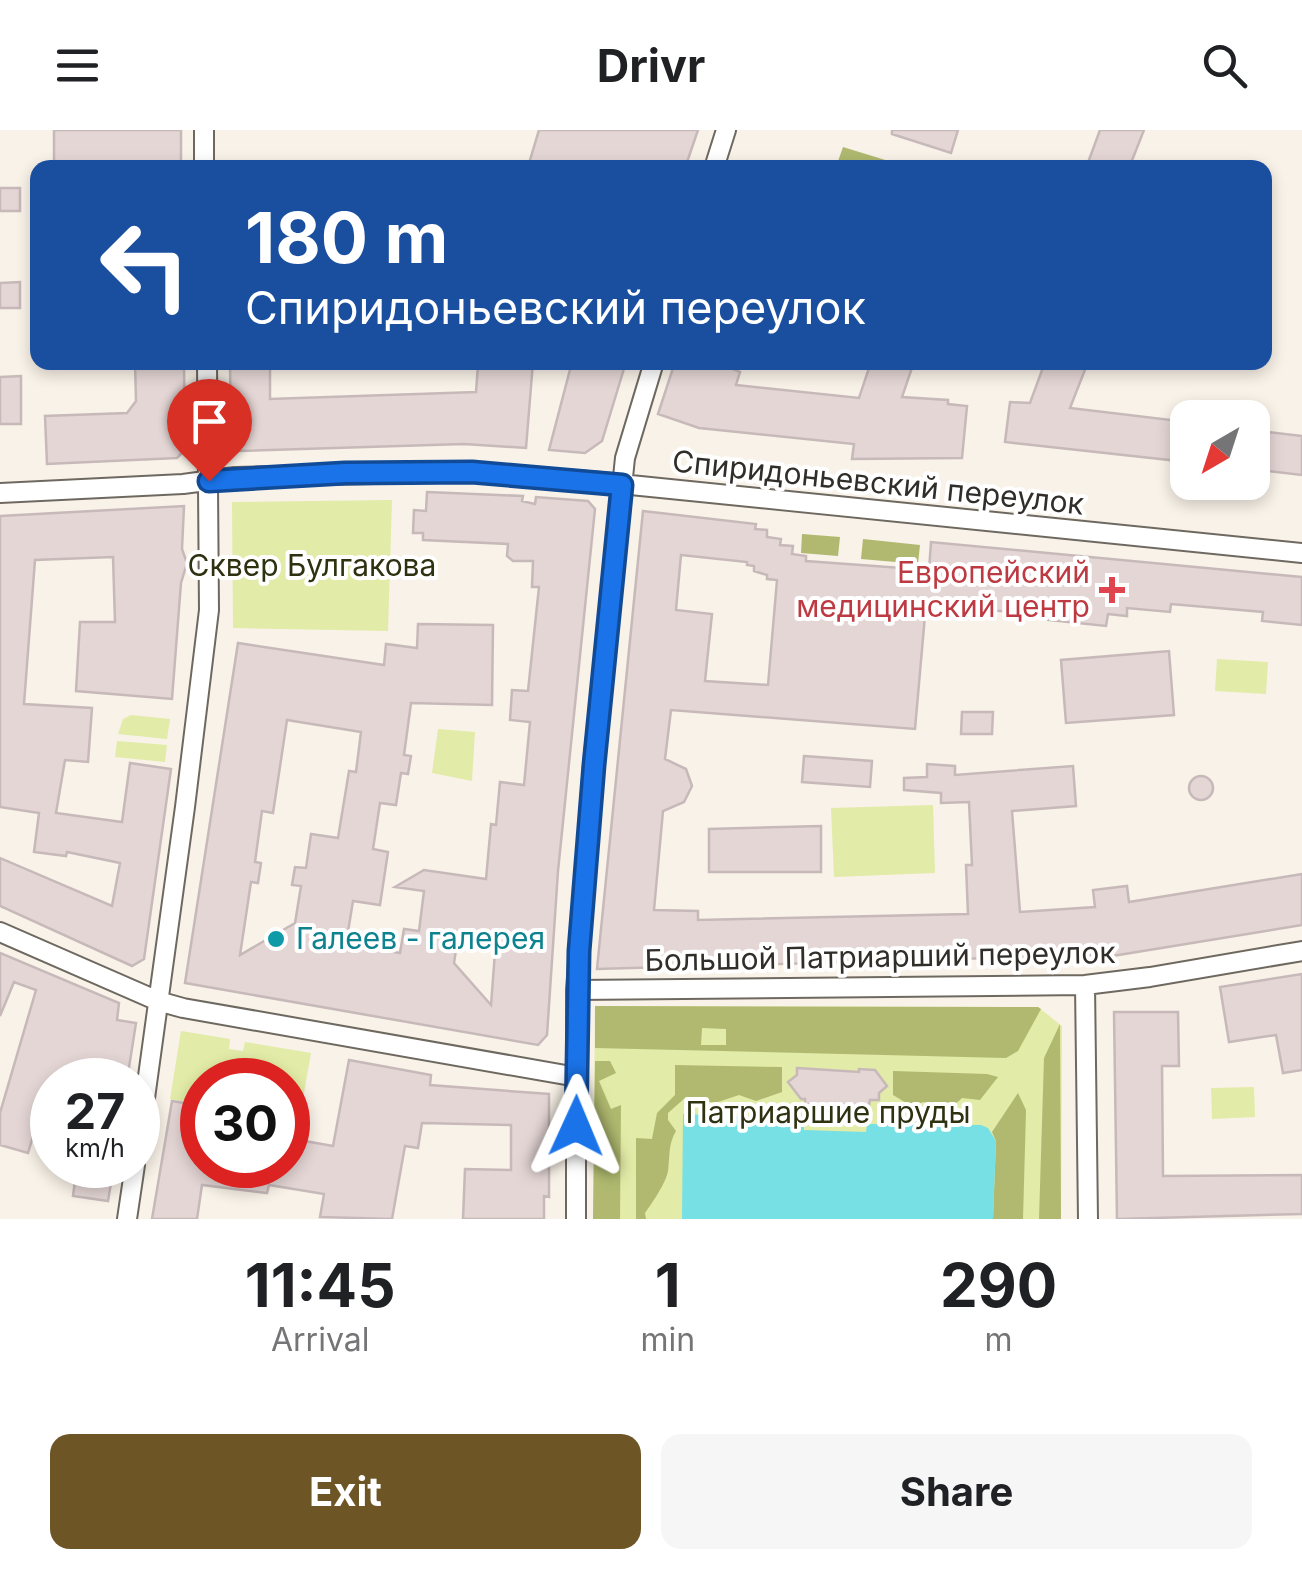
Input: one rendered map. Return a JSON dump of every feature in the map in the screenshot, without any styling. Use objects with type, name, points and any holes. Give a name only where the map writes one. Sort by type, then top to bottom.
[{"type":"street","points":[[204,130],[204,160]]},
{"type":"street","points":[[717,160],[726,130]]},
{"type":"street","points":[[150,1058],[209,610],[207,370]]},
{"type":"street","points":[[576,1219],[576,990],[594,765],[625,458],[652,370]]},
{"type":"street","name":"Спиридоньевский переулок","points":[[0,493],[345,473],[472,472],[1302,553]]},
{"type":"street","points":[[0,932],[183,1008],[577,1078]]},
{"type":"street","name":"Большой Патриарший переулок","points":[[576,990],[1085,985],[1302,951]]},
{"type":"street","points":[[1085,985],[1088,1219]]},
{"type":"street","points":[[127,1219],[132,1188]]},
{"type":"green space","points":[[843,147],[885,160],[838,160]]},
{"type":"green space","name":"Сквер Булгакова","points":[[392,500],[388,631],[233,628],[232,502]]},
{"type":"green space","points":[[802,534],[840,537],[838,556],[801,553]]},
{"type":"green space","points":[[863,539],[920,545],[918,564],[861,559]]},
{"type":"green space","points":[[1217,659],[1268,662],[1266,694],[1215,691]]},
{"type":"green space","points":[[131,715],[170,719],[167,739],[118,734],[123,719]]},
{"type":"green space","points":[[438,729],[475,732],[472,781],[432,773]]},
{"type":"green space","points":[[117,741],[167,745],[165,762],[115,757]]},
{"type":"green space","points":[[933,805],[935,873],[834,877],[831,808]]},
{"type":"green space","name":"Патриаршие пруды","points":[[595,1006],[1038,1007],[1062,1026],[1061,1219],[593,1219]]},
{"type":"green space","points":[[595,1006],[1041,1009],[1018,1051],[1006,1058],[595,1048]],"holes":[[[702,1028],[726,1029],[726,1045],[701,1045]]]},
{"type":"green space","points":[[1060,1024],[1061,1219],[1039,1219],[1044,1058]]},
{"type":"green space","points":[[181,1031],[230,1039],[229,1049],[243,1051],[245,1042],[311,1053],[310,1059],[180,1058],[180,1101],[170,1099]]},
{"type":"green space","points":[[595,1061],[610,1061],[616,1073],[599,1081],[611,1109],[621,1105],[620,1219],[593,1219]]},
{"type":"green space","points":[[675,1065],[782,1067],[782,1092],[756,1101],[739,1095],[715,1103],[686,1097],[668,1113],[676,1131],[665,1181],[645,1213],[646,1219],[636,1219],[636,1138],[652,1139],[657,1113],[675,1095]]},
{"type":"green space","points":[[893,1071],[998,1077],[980,1100],[962,1098],[944,1108],[923,1102],[913,1107],[893,1095]]},
{"type":"green space","points":[[1254,1087],[1255,1117],[1212,1119],[1211,1088]]},
{"type":"green space","points":[[1018,1093],[1026,1110],[1023,1219],[993,1219],[996,1141],[992,1132]]},
{"type":"water","name":"Патриаршие пруды","points":[[683,1114],[787,1118],[788,1122],[804,1122],[804,1130],[866,1132],[867,1124],[981,1125],[988,1128],[996,1141],[993,1219],[682,1219]]},
{"type":"building","points":[[54,130],[181,130],[181,160],[54,160]]},
{"type":"building","points":[[539,130],[698,130],[688,160],[530,160]]},
{"type":"building","points":[[892,130],[958,130],[951,153],[892,134]]},
{"type":"building","points":[[1100,130],[1144,130],[1132,160],[1089,160]]},
{"type":"building","points":[[0,188],[20,188],[20,211],[0,211]]},
{"type":"building","points":[[20,282],[20,308],[0,308],[0,283]]},
{"type":"building","points":[[135,370],[184,370],[185,450],[177,458],[47,464],[45,416],[127,413],[136,401]]},
{"type":"building","points":[[230,370],[270,370],[270,399],[476,392],[478,370],[532,370],[526,448],[464,444],[237,451],[231,443]]},
{"type":"building","points":[[570,370],[624,370],[602,441],[585,453],[549,450]]},
{"type":"building","points":[[672,370],[735,370],[740,372],[736,385],[859,398],[868,370],[911,370],[902,397],[948,400],[948,404],[967,406],[962,458],[852,459],[854,444],[699,428],[658,414]]},
{"type":"building","points":[[1042,370],[1085,370],[1070,408],[1170,420],[1170,460],[1005,442],[1010,402],[1030,403]]},
{"type":"building","points":[[21,376],[21,424],[0,424],[0,377]]},
{"type":"building","points":[[1270,432],[1302,436],[1302,475],[1270,471]]},
{"type":"building","points":[[427,492],[523,496],[522,501],[535,504],[536,497],[588,501],[595,509],[558,871],[547,1035],[538,1045],[185,983],[238,643],[384,665],[386,644],[417,648],[418,624],[493,625],[492,705],[411,703],[404,755],[411,756],[408,774],[401,773],[396,805],[380,803],[373,849],[388,852],[380,905],[353,901],[346,944],[400,953],[404,929],[419,931],[424,891],[395,887],[424,870],[486,879],[500,782],[524,785],[530,722],[510,720],[512,690],[528,691],[539,587],[532,587],[533,561],[513,561],[507,556],[508,544],[423,540],[423,533],[413,533],[414,510],[426,511]],"holes":[[[287,720],[361,732],[356,772],[349,771],[338,838],[311,834],[306,868],[295,867],[292,885],[301,886],[295,923],[240,955],[251,882],[258,883],[261,863],[255,862],[262,811],[273,813]],[[458,936],[496,939],[491,1005],[454,963]]]},
{"type":"building","points":[[184,506],[182,549],[187,563],[181,583],[172,699],[76,691],[80,622],[115,622],[113,557],[35,560],[24,704],[92,708],[88,762],[65,760],[56,813],[122,822],[130,763],[171,769],[144,959],[132,966],[0,906],[0,858],[112,906],[120,863],[67,852],[66,856],[34,852],[39,813],[0,807],[0,516]]},
{"type":"building","points":[[643,511],[756,524],[755,529],[767,530],[767,537],[781,539],[780,545],[793,546],[792,554],[806,556],[806,561],[929,570],[931,542],[1302,577],[1302,625],[1262,621],[1263,612],[1171,604],[1170,612],[1127,608],[1127,616],[1108,614],[1106,626],[1048,620],[1050,603],[1011,600],[1010,612],[926,604],[915,729],[671,710],[665,759],[686,769],[692,786],[684,802],[663,811],[654,910],[698,911],[698,920],[968,914],[966,865],[972,865],[969,802],[941,803],[941,793],[904,790],[904,778],[927,777],[927,764],[955,766],[955,775],[1073,766],[1076,806],[1012,811],[1020,912],[1095,907],[1093,890],[1127,886],[1129,902],[1302,874],[1302,925],[1100,958],[597,969]],"holes":[[[681,555],[754,566],[754,571],[767,575],[767,579],[777,580],[768,685],[705,681],[712,614],[676,610]]]},
{"type":"building","points":[[1169,651],[1174,715],[1066,723],[1061,660]]},
{"type":"building","points":[[962,712],[993,712],[992,734],[961,734]]},
{"type":"building","points":[[804,756],[872,761],[870,787],[802,782]]},
{"type":"building","points":[[1201,776],[1210,779],[1210,797],[1201,800],[1192,797],[1189,788],[1192,779]]},
{"type":"building","points":[[821,826],[821,872],[709,872],[709,829]]},
{"type":"building","points":[[0,953],[119,1003],[117,1020],[136,1023],[130,1058],[30,1058],[28,1153],[0,1145],[0,1113],[36,990],[14,982],[0,1016]]},
{"type":"building","points":[[1302,974],[1302,1070],[1283,1073],[1276,1035],[1229,1042],[1220,987]]},
{"type":"building","points":[[1114,1012],[1178,1012],[1179,1066],[1162,1066],[1163,1176],[1302,1175],[1302,1214],[1117,1219]]},
{"type":"building","points":[[349,1060],[431,1075],[430,1085],[549,1094],[549,1197],[544,1196],[544,1219],[463,1219],[465,1169],[511,1170],[511,1125],[422,1123],[418,1148],[405,1146],[392,1219],[320,1217],[324,1194],[287,1188],[310,1188],[310,1142],[333,1146]]},
{"type":"building","points":[[797,1068],[875,1070],[887,1086],[879,1093],[879,1100],[870,1100],[869,1105],[805,1104],[805,1099],[788,1082],[797,1075]]},
{"type":"building","points":[[172,1101],[180,1102],[180,1188],[202,1188],[197,1219],[152,1219]]},
{"type":"building","points":[[74,1188],[110,1188],[108,1201],[73,1196]]},
{"type":"building","points":[[226,1188],[268,1188],[267,1193]]},
{"type":"place","name":"Европейский медицинский центр","points":[[1112,590]]},
{"type":"place","name":"Галеев - галерея","points":[[276,939]]},
{"type":"route","points":[[209,481],[345,473],[472,472],[622,485],[576,990],[576,1126]]}]
